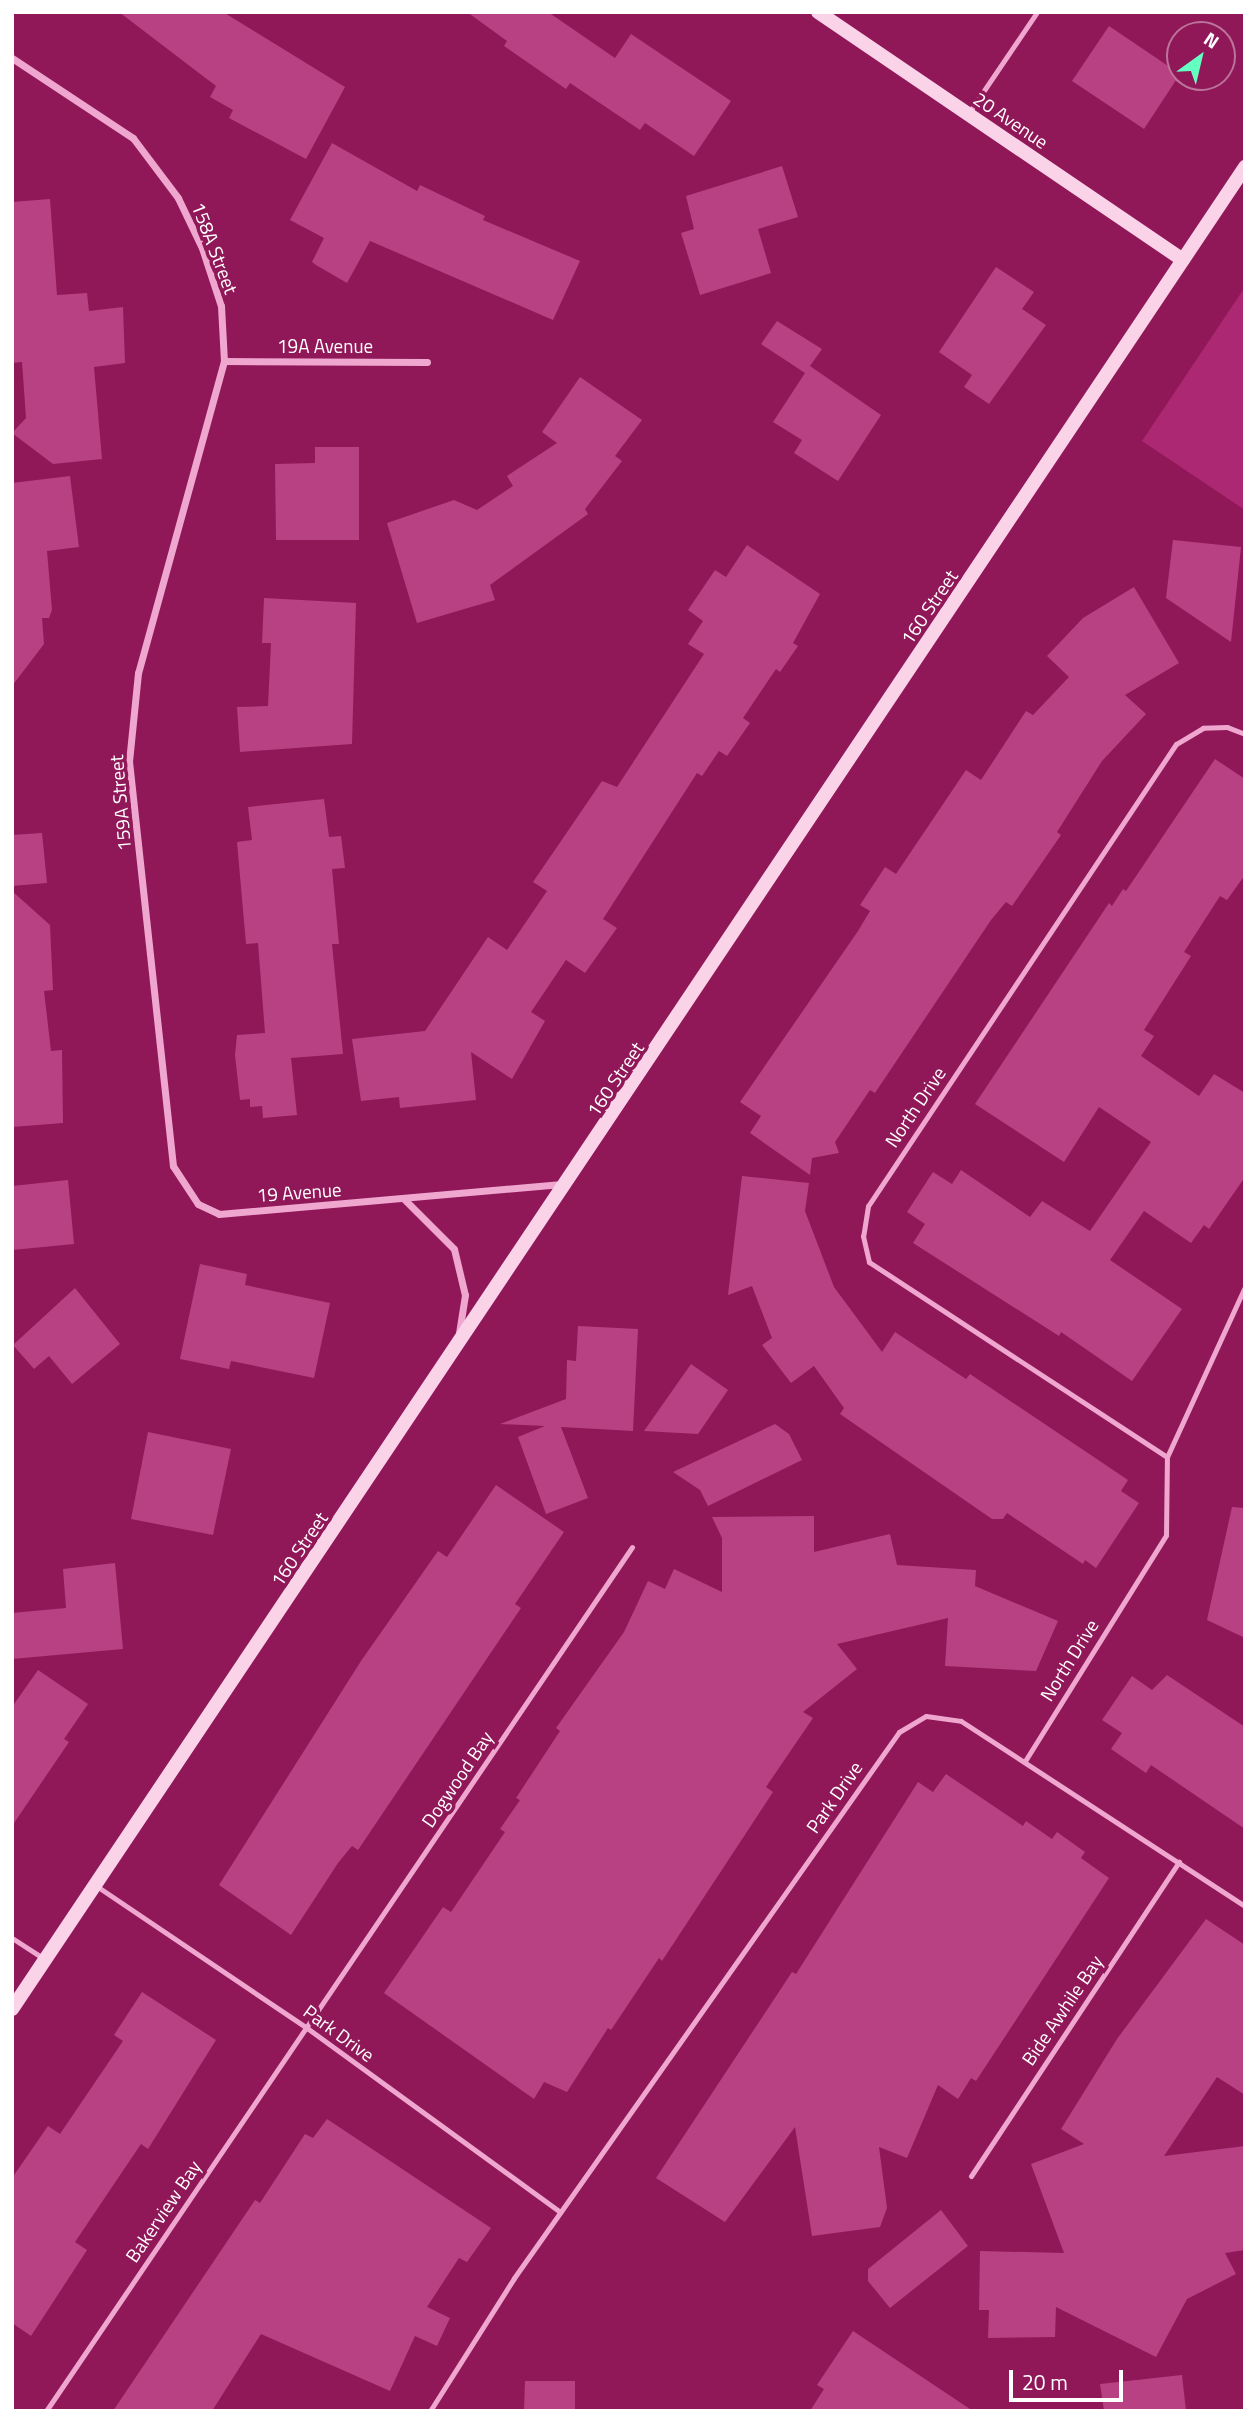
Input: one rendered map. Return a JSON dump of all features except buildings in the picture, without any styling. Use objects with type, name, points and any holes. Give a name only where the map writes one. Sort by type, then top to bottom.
[{"type":"street","name":"20 Avenue","points":[[818,12],[1182,260]]},
{"type":"street","name":"158A Street","points":[[12,58],[133,138],[178,198],[202,248],[221,306],[224,361]]},
{"type":"street","name":"160 Street","points":[[12,2010],[568,1184],[1245,167]]},
{"type":"street","name":"19A Avenue","points":[[224,361],[427,362]]},
{"type":"street","name":"159A Street","points":[[198,1204],[173,1166],[129,761],[138,673],[224,361]]},
{"type":"street","name":"19 Avenue","points":[[198,1204],[219,1214],[568,1184]]},
{"type":"street","points":[[405,1200],[454,1249],[465,1296],[456,1350]]},
{"type":"lane","points":[[968,114],[1037,12]]},
{"type":"lane","name":"North Drive","points":[[1167,1457],[869,1262],[863,1236],[868,1206],[1176,744],[1203,729],[1227,727],[1245,734]]},
{"type":"lane","name":"North Drive","points":[[1025,1761],[1166,1535],[1167,1457],[1245,1287]]},
{"type":"lane","name":"Dogwood Bay","points":[[307,2028],[632,1547]]},
{"type":"lane","name":"Park Drive","points":[[430,2411],[560,2212],[899,1732],[926,1716],[961,1721],[1245,1906]]},
{"type":"lane","name":"Bide Awhile Bay","points":[[971,2176],[1179,1862]]},
{"type":"lane","name":"Park Drive","points":[[95,1885],[307,2028],[560,2212]]},
{"type":"lane","points":[[12,1938],[46,1959]]},
{"type":"lane","name":"Bakerview Bay","points":[[46,2411],[307,2028]]},
{"type":"shaded area","points":[[1245,287],[1245,510],[1142,441]]}]
